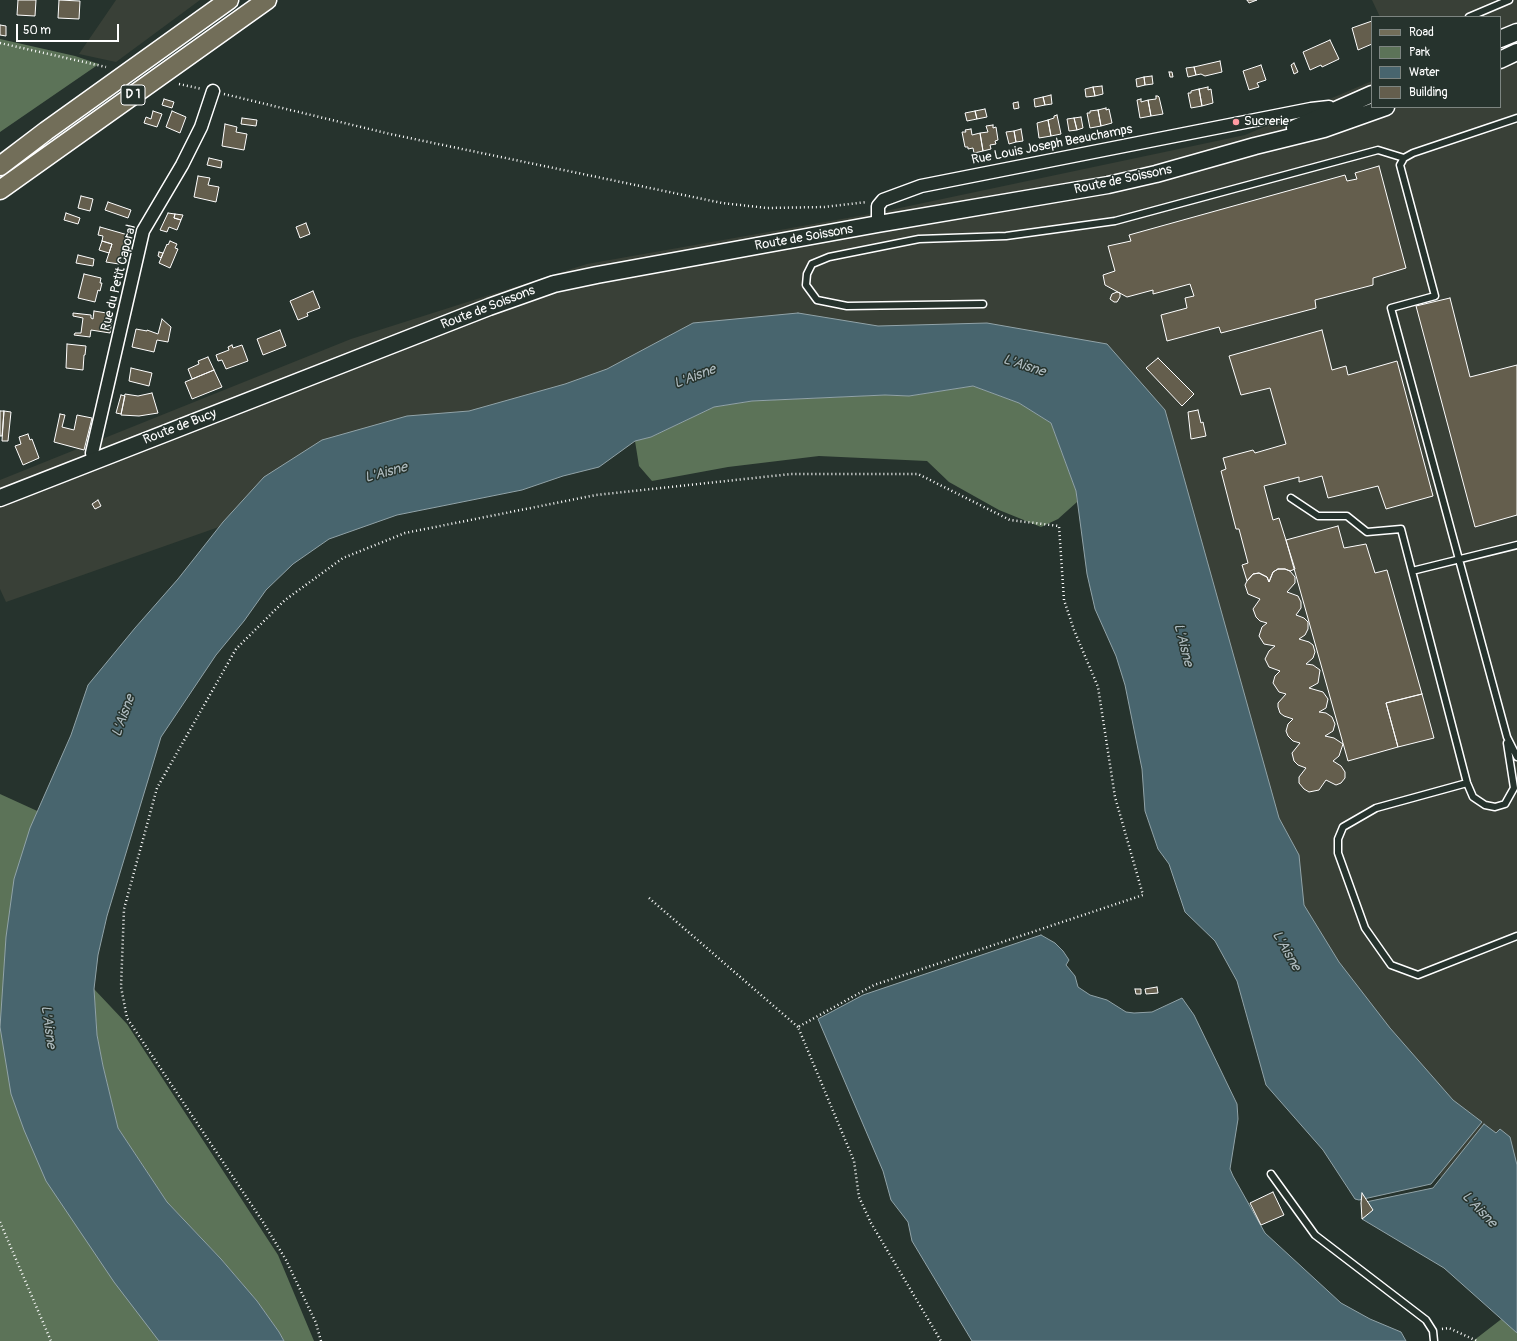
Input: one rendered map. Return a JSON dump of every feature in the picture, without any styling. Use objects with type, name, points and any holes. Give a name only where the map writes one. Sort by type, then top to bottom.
[{"type":"main road","name":"D 1","points":[[0,166],[46,131],[229,0]]},
{"type":"main road","name":"D 1","points":[[0,190],[267,0]]},
{"type":"main road","points":[[1501,39],[1517,32]]},
{"type":"main road","points":[[1501,60],[1517,52]]},
{"type":"main road","name":"Route de Soissons","points":[[1255,146],[1371,94]]},
{"type":"main road","name":"Route de Soissons","points":[[361,357],[528,292],[554,284],[878,224],[1108,185],[1156,174],[1255,146],[1324,129],[1383,108]]},
{"type":"main road","name":"Route de Bucy","points":[[0,498],[361,357]]},
{"type":"street","name":"Rue du Petit Caporal","points":[[94,461],[92,453],[143,231],[182,165],[198,133],[214,91]]},
{"type":"street","name":"Rue Louis Joseph Beauchamps","points":[[883,200],[921,186],[1254,119],[1329,107],[1333,112]]},
{"type":"street","points":[[878,224],[878,206],[883,200]]},
{"type":"lane","points":[[1471,16],[1509,0]]},
{"type":"lane","points":[[1291,498],[1318,516],[1347,516],[1367,532],[1401,529],[1467,783],[1473,797],[1485,805],[1494,807],[1505,804],[1514,788],[1506,737],[1390,308],[1436,296],[1400,165],[1404,158],[1413,153],[1517,118]]},
{"type":"lane","points":[[983,304],[847,306],[817,300],[806,285],[806,274],[812,264],[829,257],[919,239],[1006,236],[1115,221],[1378,150],[1404,158]]},
{"type":"lane","points":[[1412,571],[1517,545]]},
{"type":"lane","points":[[1506,737],[1517,757]]},
{"type":"lane","points":[[1467,783],[1376,808],[1343,827],[1338,839],[1338,853],[1365,928],[1391,965],[1418,975],[1517,936]]},
{"type":"lane","points":[[1271,1174],[1315,1235],[1426,1320],[1433,1331],[1434,1341]]},
{"type":"path","points":[[0,43],[106,67]]},
{"type":"path","points":[[179,84],[214,91],[390,134],[722,203],[767,208],[824,207],[883,200]]},
{"type":"path","points":[[321,1341],[316,1323],[286,1260],[263,1222],[126,1018],[121,987],[124,909],[157,788],[236,649],[285,600],[343,558],[405,533],[596,495],[791,474],[918,474],[1010,520],[1059,526],[1064,600],[1074,630],[1098,687],[1115,797],[1143,895],[874,985],[798,1027]]},
{"type":"path","points":[[649,898],[798,1027],[854,1161],[859,1197],[871,1223],[941,1341]]},
{"type":"path","points":[[0,1222],[51,1341]]},
{"type":"path","points":[[1433,1331],[1450,1328],[1477,1341]]},
{"type":"shaded area","points":[[116,0],[200,0],[116,62],[79,54]]},
{"type":"shaded area","points":[[1372,0],[1517,0],[1517,1292],[1292,953],[1095,400],[727,343],[250,516],[6,602],[0,589],[0,480],[351,339],[587,264],[876,213],[1245,135],[1371,81],[1371,108],[1501,108],[1501,16],[1380,16]]},
{"type":"green space","points":[[0,39],[75,56],[99,64],[0,132]]},
{"type":"green space","points":[[973,386],[1019,403],[1051,423],[1076,491],[1077,502],[1058,519],[1041,527],[999,510],[949,482],[927,461],[819,456],[728,467],[652,481],[639,466],[635,441],[651,437],[714,407],[752,401],[885,395],[909,396]]},
{"type":"green space","points":[[0,794],[57,820],[47,1079],[215,1341],[0,1341]]},
{"type":"green space","points":[[94,989],[127,1024],[278,1255],[314,1341],[284,1341],[257,1301],[221,1259],[167,1202],[118,1128],[97,1035]]},
{"type":"green space","points":[[1517,1307],[1517,1341],[1473,1341]]},
{"type":"water","name":"L'Aisne","points":[[798,313],[878,326],[987,323],[1107,344],[1165,410],[1279,818],[1299,855],[1304,905],[1339,962],[1390,1028],[1453,1100],[1482,1122],[1431,1184],[1359,1200],[1355,1199],[1323,1150],[1266,1085],[1237,981],[1215,941],[1185,912],[1169,864],[1158,849],[1145,811],[1142,769],[1125,685],[1116,656],[1095,609],[1087,574],[1076,491],[1051,423],[1019,403],[973,386],[909,396],[885,395],[752,401],[714,407],[651,437],[635,441],[599,467],[563,476],[522,490],[397,515],[329,539],[293,564],[266,590],[244,621],[216,655],[161,737],[107,916],[98,955],[94,989],[97,1035],[103,1066],[118,1128],[167,1202],[221,1259],[257,1301],[284,1341],[159,1341],[114,1282],[46,1181],[24,1130],[11,1094],[0,1027],[6,937],[14,879],[30,828],[71,735],[88,685],[178,579],[223,522],[264,477],[322,440],[407,416],[469,411],[565,384],[607,369],[693,323]]},
{"type":"water","points":[[1041,935],[1055,943],[1063,951],[1069,960],[1066,965],[1075,976],[1078,987],[1090,995],[1107,1000],[1126,1012],[1152,1012],[1182,998],[1194,1015],[1237,1104],[1238,1119],[1230,1169],[1265,1233],[1341,1303],[1370,1319],[1401,1332],[1406,1341],[972,1341],[912,1241],[908,1222],[891,1200],[883,1171],[818,1019],[863,995]]},
{"type":"water","name":"L'Aisne","points":[[1484,1124],[1496,1133],[1500,1129],[1510,1137],[1517,1165],[1517,1333],[1444,1268],[1362,1219],[1368,1214],[1361,1203],[1433,1188]]},
{"type":"building","points":[[18,0],[36,0],[35,16],[17,15]]},
{"type":"building","points":[[59,0],[80,1],[79,19],[58,18]]},
{"type":"building","points":[[1247,0],[1257,0],[1249,3]]},
{"type":"building","points":[[1371,21],[1371,44],[1358,50],[1352,28]]},
{"type":"building","points":[[0,25],[6,26],[6,36],[0,35]]},
{"type":"building","points":[[1330,40],[1339,59],[1322,67],[1321,65],[1310,70],[1303,52]]},
{"type":"building","points":[[1220,61],[1222,72],[1205,76],[1201,74],[1196,75],[1194,67]]},
{"type":"building","points":[[1294,63],[1298,72],[1294,74],[1291,65]]},
{"type":"building","points":[[1261,65],[1266,80],[1257,83],[1259,87],[1249,90],[1243,71]]},
{"type":"building","points":[[1194,67],[1196,75],[1188,77],[1186,68]]},
{"type":"building","points":[[1169,72],[1172,72],[1173,77],[1170,77]]},
{"type":"building","points":[[1152,76],[1153,84],[1145,85],[1144,77]]},
{"type":"building","points":[[1144,77],[1145,85],[1137,87],[1136,79]]},
{"type":"building","points":[[1102,86],[1103,94],[1095,96],[1093,87]]},
{"type":"building","points":[[1093,87],[1095,96],[1086,97],[1085,89]]},
{"type":"building","points":[[1208,87],[1208,90],[1211,89],[1213,103],[1202,106],[1199,89]]},
{"type":"building","points":[[1199,89],[1202,106],[1191,108],[1188,93]]},
{"type":"building","points":[[1051,95],[1052,104],[1045,105],[1043,97]]},
{"type":"building","points":[[1156,96],[1159,97],[1163,114],[1151,116],[1148,100],[1156,99]]},
{"type":"building","points":[[1043,97],[1045,105],[1035,107],[1034,99]]},
{"type":"building","points":[[164,99],[174,102],[172,108],[162,105]]},
{"type":"building","points":[[1141,99],[1141,102],[1148,100],[1151,116],[1140,118],[1137,100]]},
{"type":"building","points":[[1018,102],[1019,108],[1014,109],[1013,103]]},
{"type":"building","points":[[1106,108],[1106,110],[1109,109],[1112,123],[1101,126],[1098,110]]},
{"type":"building","points":[[985,109],[987,117],[977,119],[975,111]]},
{"type":"building","points":[[1098,110],[1101,126],[1090,128],[1087,113]]},
{"type":"building","points":[[153,111],[162,114],[157,127],[144,123],[146,117],[151,119]]},
{"type":"building","points":[[172,111],[186,117],[180,133],[166,127]]},
{"type":"building","points":[[975,111],[977,119],[967,121],[965,113]]},
{"type":"building","points":[[1057,115],[1061,134],[1051,136],[1048,120]]},
{"type":"building","points":[[1081,117],[1083,128],[1077,130],[1074,118]]},
{"type":"building","points":[[242,118],[257,120],[256,126],[241,124]]},
{"type":"building","points":[[1074,118],[1077,130],[1069,131],[1067,119]]},
{"type":"building","points":[[1048,120],[1051,136],[1039,138],[1037,123]]},
{"type":"building","points":[[225,124],[237,127],[236,132],[247,134],[244,150],[222,146]]},
{"type":"building","points":[[993,125],[993,128],[996,127],[998,140],[995,141],[996,144],[990,145],[991,149],[983,151],[980,133],[988,132],[986,126]]},
{"type":"building","points":[[971,129],[972,135],[980,133],[983,151],[974,153],[973,148],[968,149],[968,147],[965,147],[962,132],[966,132],[965,130]]},
{"type":"building","points":[[1021,129],[1023,141],[1016,142],[1014,131]]},
{"type":"building","points":[[1014,131],[1016,142],[1009,144],[1006,132]]},
{"type":"building","points":[[209,158],[222,161],[221,168],[207,165]]},
{"type":"building","points":[[1379,166],[1406,268],[1373,278],[1373,285],[1315,300],[1316,308],[1221,333],[1219,327],[1167,341],[1161,315],[1187,308],[1185,298],[1194,296],[1190,284],[1153,294],[1153,290],[1127,297],[1105,285],[1103,275],[1115,271],[1108,246],[1131,241],[1129,235],[1345,175],[1347,181],[1357,179],[1355,173]]},
{"type":"building","points":[[198,176],[210,178],[208,185],[219,187],[216,202],[194,197]]},
{"type":"building","points":[[81,196],[93,199],[90,211],[78,208]]},
{"type":"building","points":[[108,202],[131,210],[128,218],[105,210]]},
{"type":"building","points":[[66,213],[80,218],[78,224],[64,220]]},
{"type":"building","points":[[168,213],[175,214],[174,218],[181,220],[177,230],[169,227],[167,232],[160,230]]},
{"type":"building","points":[[175,214],[183,215],[181,220],[174,218]]},
{"type":"building","points":[[306,223],[310,234],[300,238],[296,227]]},
{"type":"building","points":[[100,227],[128,235],[119,264],[106,262],[112,244],[102,241],[103,236],[98,235]]},
{"type":"building","points":[[102,241],[112,244],[109,253],[99,250]]},
{"type":"building","points":[[170,241],[177,244],[175,248],[178,249],[170,268],[159,263],[167,244],[168,245]]},
{"type":"building","points":[[159,252],[163,253],[161,258],[158,256]]},
{"type":"building","points":[[78,255],[94,259],[93,266],[76,263]]},
{"type":"building","points":[[84,274],[101,278],[100,283],[102,283],[100,291],[98,290],[95,302],[78,298]]},
{"type":"building","points":[[313,291],[320,308],[307,313],[308,316],[298,320],[290,301]]},
{"type":"building","points":[[1117,292],[1120,293],[1120,297],[1117,302],[1114,302],[1110,299],[1112,294]]},
{"type":"building","points":[[1450,298],[1470,377],[1517,365],[1517,515],[1475,527],[1416,306]]},
{"type":"building","points":[[94,311],[113,314],[110,333],[91,330],[90,337],[74,335],[75,333],[81,333],[83,318],[73,316],[73,313],[91,315],[91,318],[93,319]]},
{"type":"building","points":[[162,319],[171,327],[168,342],[157,340],[154,352],[132,347],[136,329],[147,330],[158,334]]},
{"type":"building","points":[[280,330],[286,346],[263,355],[257,339]]},
{"type":"building","points":[[1322,330],[1332,370],[1346,366],[1348,375],[1397,361],[1433,496],[1386,509],[1378,486],[1328,498],[1322,476],[1299,482],[1299,477],[1264,486],[1273,520],[1279,518],[1295,569],[1290,571],[1278,569],[1273,572],[1269,582],[1267,577],[1259,573],[1253,574],[1247,581],[1242,565],[1248,563],[1239,529],[1236,529],[1221,471],[1226,469],[1223,458],[1253,450],[1255,453],[1286,444],[1270,388],[1241,395],[1229,356]]},
{"type":"building","points":[[67,344],[86,346],[83,370],[66,368]]},
{"type":"building","points":[[232,345],[233,348],[242,345],[248,361],[226,369],[222,360],[218,361],[216,355],[229,350],[228,347]]},
{"type":"building","points":[[208,357],[214,370],[192,379],[188,369],[199,364],[198,361]]},
{"type":"building","points":[[1158,358],[1194,394],[1182,406],[1146,368]]},
{"type":"building","points":[[131,368],[152,373],[149,386],[129,381]]},
{"type":"building","points":[[214,370],[222,387],[192,399],[185,382]]},
{"type":"building","points":[[152,393],[158,413],[139,416],[121,415],[125,394],[138,396]]},
{"type":"building","points":[[121,395],[125,396],[121,414],[116,413]]},
{"type":"building","points":[[1198,410],[1201,423],[1203,422],[1206,436],[1191,439],[1188,412]]},
{"type":"building","points":[[0,411],[4,411],[2,436],[0,436]]},
{"type":"building","points":[[4,411],[11,412],[8,441],[2,441]]},
{"type":"building","points":[[60,414],[65,415],[62,427],[74,430],[77,415],[92,418],[84,450],[54,442]]},
{"type":"building","points":[[28,434],[30,440],[32,439],[39,458],[23,465],[15,446],[21,444],[19,437]]},
{"type":"building","points":[[98,500],[101,506],[95,509],[92,504]]},
{"type":"building","points":[[1338,526],[1344,548],[1366,544],[1375,573],[1387,570],[1422,694],[1386,703],[1398,747],[1348,761],[1286,540]]},
{"type":"building","points":[[1278,569],[1290,571],[1295,577],[1295,583],[1287,592],[1298,596],[1301,602],[1301,608],[1296,615],[1304,618],[1308,622],[1308,629],[1305,635],[1299,639],[1313,645],[1315,652],[1313,658],[1306,664],[1313,665],[1320,670],[1318,683],[1309,688],[1323,692],[1328,699],[1326,708],[1319,712],[1326,713],[1332,717],[1335,724],[1333,731],[1325,736],[1334,738],[1343,744],[1339,756],[1333,761],[1341,766],[1345,772],[1345,778],[1341,783],[1336,785],[1326,780],[1319,790],[1309,792],[1299,783],[1299,777],[1306,768],[1298,765],[1294,761],[1292,753],[1300,743],[1293,741],[1288,736],[1286,731],[1288,724],[1293,719],[1280,713],[1278,707],[1278,703],[1286,694],[1279,692],[1273,683],[1275,676],[1280,671],[1269,667],[1265,659],[1269,651],[1275,646],[1264,644],[1259,636],[1262,627],[1267,623],[1260,621],[1256,617],[1253,609],[1260,599],[1248,594],[1245,585],[1253,574],[1259,573],[1267,577],[1269,582],[1273,572]]},
{"type":"building","points":[[1422,694],[1434,738],[1398,747],[1386,703]]},
{"type":"building","points":[[1157,987],[1158,993],[1146,994],[1145,989]]},
{"type":"building","points":[[1135,989],[1141,989],[1141,994],[1136,994]]},
{"type":"building","points":[[1273,1192],[1284,1215],[1261,1225],[1250,1203]]},
{"type":"building","points":[[1362,1193],[1373,1210],[1362,1219],[1361,1203]]},
{"type":"place","name":"Sucrerie","points":[[1236,122]]}]
